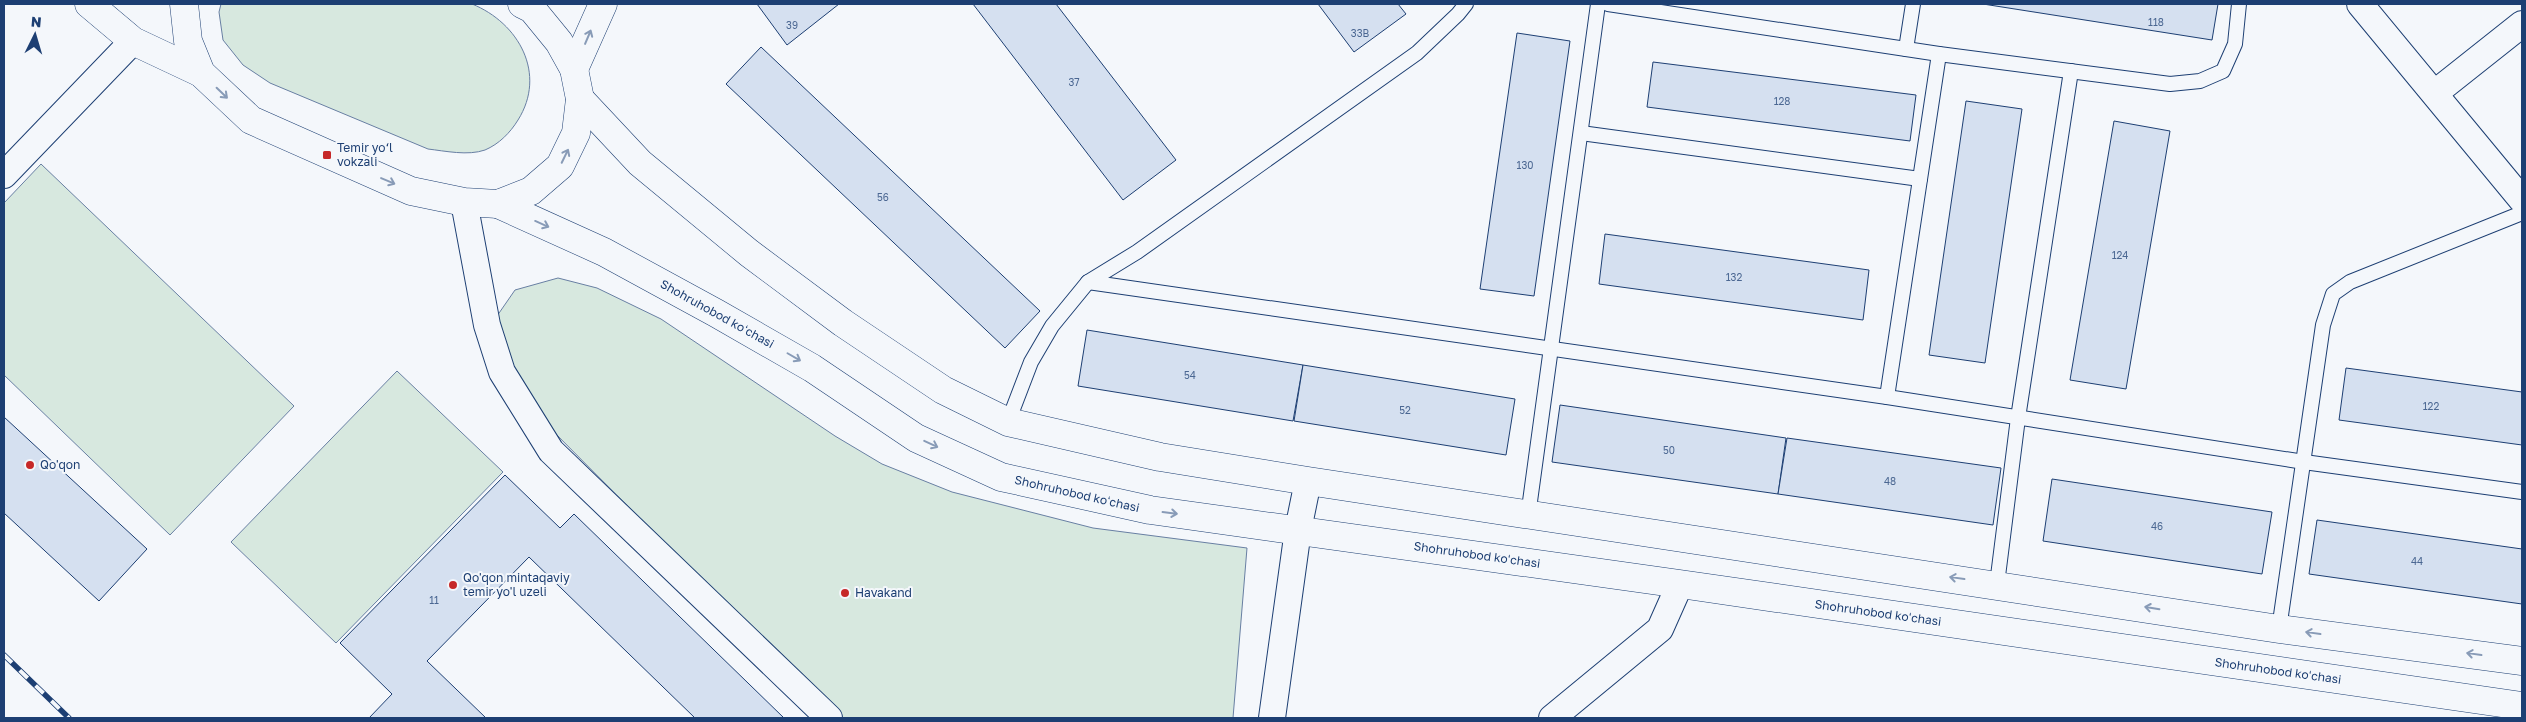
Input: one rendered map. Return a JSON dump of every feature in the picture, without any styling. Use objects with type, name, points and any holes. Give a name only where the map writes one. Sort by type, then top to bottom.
[{"type":"main road","points":[[89,4],[133,41],[201,73],[251,120],[411,191],[464,202],[498,204],[531,191],[560,166],[576,133],[580,99],[574,70],[559,42],[532,9],[522,4]]},
{"type":"main road","points":[[184,4],[188,41],[201,73]]},
{"type":"main road","points":[[574,70],[602,4]]},
{"type":"main road","points":[[580,99],[640,163],[749,253],[843,323],[943,390],[1008,422],[1160,457],[1528,516],[1997,584],[2280,628],[2522,661]]},
{"type":"main road","name":"Shohruhobod koʻchasi","points":[[498,204],[604,252],[716,312],[812,368],[916,438],[1001,477],[1150,510],[1680,584],[2522,706]]},
{"type":"street","points":[[2360,4],[2522,200]]},
{"type":"street","points":[[2435,93],[2522,24]]},
{"type":"street","points":[[4,176],[133,41]]},
{"type":"street","points":[[464,202],[487,325],[502,372],[551,451],[829,718]]},
{"type":"street","points":[[1272,718],[1298,530],[1308,481]]},
{"type":"street","points":[[1552,718],[1660,629],[1680,584]]},
{"type":"lane","points":[[1008,422],[1031,362],[1048,333],[1088,282],[1145,246],[1417,53],[1466,4]]},
{"type":"lane","points":[[1528,516],[1598,4]]},
{"type":"lane","points":[[1608,4],[1939,54],[2170,84],[2200,81],[2223,71],[2235,44],[2239,4]]},
{"type":"lane","points":[[1906,49],[1913,4]]},
{"type":"lane","points":[[1886,398],[1939,54]]},
{"type":"lane","points":[[1997,584],[2018,418],[2071,71]]},
{"type":"lane","points":[[1580,133],[1920,179]]},
{"type":"lane","points":[[2280,628],[2323,325],[2333,294],[2350,282],[2522,213]]},
{"type":"lane","points":[[1088,282],[1886,398],[2304,462],[2522,492]]},
{"type":"shaded area","points":[[221,4],[472,4],[489,13],[503,24],[515,37],[524,52],[529,68],[530,85],[526,103],[518,120],[508,134],[495,145],[485,150],[464,153],[428,149],[270,83],[243,65],[223,40],[219,12]]},
{"type":"shaded area","points":[[41,164],[294,406],[170,535],[4,375],[4,203]]},
{"type":"shaded area","points":[[558,278],[597,288],[661,319],[835,436],[882,464],[952,492],[1093,528],[1247,548],[1233,718],[838,718],[541,419],[501,352],[497,316],[515,290]]},
{"type":"shaded area","points":[[397,371],[503,472],[336,643],[231,542]]},
{"type":"building","points":[[757,4],[839,4],[787,45]]},
{"type":"building","points":[[973,4],[1056,4],[1176,160],[1123,200]]},
{"type":"building","points":[[1318,4],[1398,4],[1406,14],[1354,52]]},
{"type":"building","points":[[1983,4],[2218,4],[2212,40]]},
{"type":"building","points":[[1517,33],[1570,41],[1534,296],[1480,289]]},
{"type":"building","points":[[761,47],[1040,311],[1005,348],[726,84]]},
{"type":"building","points":[[1653,62],[1916,95],[1910,141],[1647,107]]},
{"type":"building","points":[[1966,101],[2022,109],[1985,363],[1929,355]]},
{"type":"building","points":[[2114,121],[2170,131],[2126,389],[2070,380]]},
{"type":"building","points":[[1605,234],[1869,270],[1863,320],[1599,284]]},
{"type":"building","points":[[1087,330],[1303,365],[1293,421],[1078,386]]},
{"type":"building","points":[[1303,365],[1515,399],[1506,455],[1294,421]]},
{"type":"building","points":[[2346,368],[2522,392],[2522,445],[2339,420]]},
{"type":"building","points":[[1560,405],[1786,438],[1778,494],[1552,462]]},
{"type":"building","name":"Qo'qon","points":[[4,417],[147,549],[99,601],[4,513]]},
{"type":"building","points":[[1787,438],[2001,468],[1993,525],[1778,494]]},
{"type":"building","points":[[505,475],[560,528],[574,514],[784,718],[695,718],[529,557],[427,661],[486,718],[369,718],[392,694],[340,643]]},
{"type":"building","points":[[2052,479],[2272,512],[2262,574],[2043,541]]},
{"type":"building","points":[[2317,520],[2522,549],[2522,604],[2309,574]]},
{"type":"railway","points":[[4,655],[69,718]]},
{"type":"place","name":"Temir yo‘l vokzali","points":[[327,155]]},
{"type":"place","name":"Qo'qon","points":[[30,465]]},
{"type":"place","name":"Qo'qon mintaqaviy temir yo'l uzeli","points":[[453,585]]},
{"type":"place","name":"Havakand","points":[[845,593]]}]
